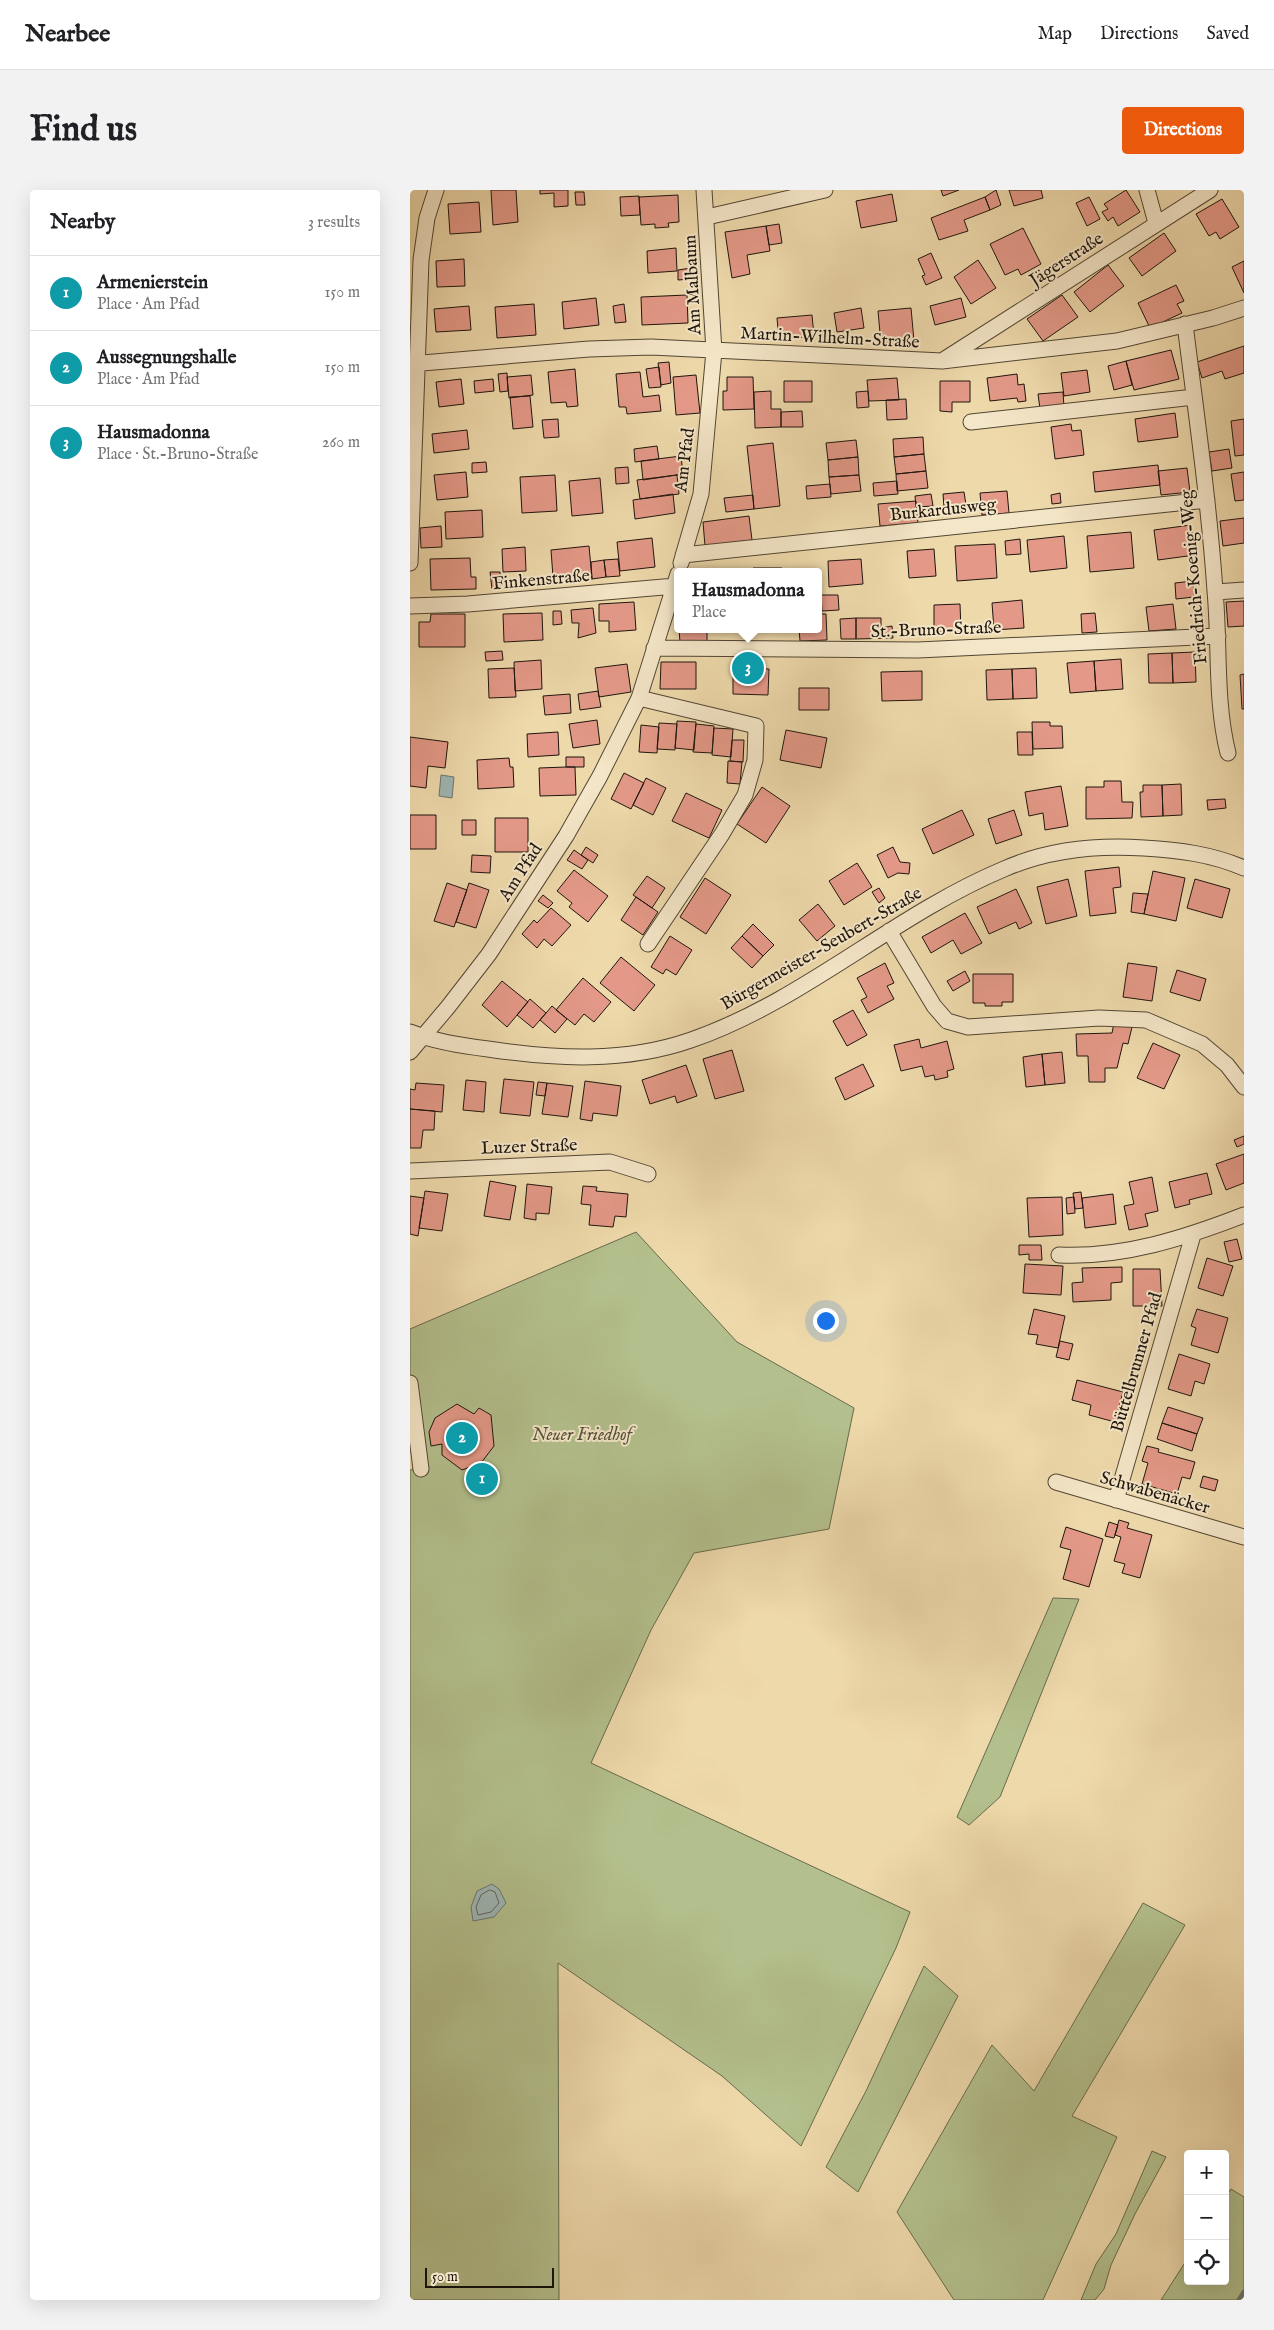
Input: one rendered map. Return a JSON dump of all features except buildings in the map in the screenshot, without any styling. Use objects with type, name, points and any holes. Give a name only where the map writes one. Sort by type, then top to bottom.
[{"type":"street","points":[[410,563],[414,363],[421,260],[427,218],[436,190]]},
{"type":"street","name":"Am Malbaum","points":[[704,190],[714,351]]},
{"type":"street","name":"Am Malbaum","points":[[707,217],[825,190]]},
{"type":"street","points":[[1147,190],[1156,223]]},
{"type":"street","name":"Jägerstraße","points":[[942,361],[1210,190]]},
{"type":"street","name":"Martin-Wilhelm-Straße","points":[[414,363],[589,349],[651,347],[942,361],[1117,341],[1244,308]]},
{"type":"street","name":"Friedrich-Koenig-Weg","points":[[1185,324],[1207,500],[1216,592],[1222,716],[1228,753]]},
{"type":"street","name":"Am Pfad","points":[[679,568],[701,494],[714,351]]},
{"type":"street","points":[[971,422],[1194,397]]},
{"type":"street","name":"Burkardusweg","points":[[683,555],[1207,500]]},
{"type":"street","name":"Finkenstraße","points":[[410,606],[468,604],[674,577]]},
{"type":"street","name":"Am Pfad","points":[[410,1052],[416,1035],[448,1007],[489,954],[566,836],[600,776],[639,698],[674,586]]},
{"type":"street","points":[[1216,592],[1244,590]]},
{"type":"street","name":"St.-Bruno-Straße","points":[[654,648],[918,650],[1218,636]]},
{"type":"street","points":[[639,698],[756,726],[755,760],[745,796],[722,834],[648,944]]},
{"type":"street","name":"Bürgermeister-Seubert-Straße","points":[[416,1035],[455,1044],[542,1056],[589,1058],[640,1053],[691,1040],[751,1015],[956,891],[1005,868],[1040,857],[1072,851],[1120,846],[1188,850],[1244,868]]},
{"type":"street","points":[[889,931],[934,1006],[947,1021],[968,1027],[1099,1018],[1146,1020],[1202,1044],[1227,1065],[1244,1087]]},
{"type":"street","name":"Luzer Straße","points":[[410,1171],[610,1162],[648,1174]]},
{"type":"street","points":[[1058,1255],[1087,1256],[1117,1252],[1193,1235],[1244,1215]]},
{"type":"street","name":"Büttelbrunner Pfad","points":[[1116,1500],[1193,1235]]},
{"type":"street","points":[[410,1383],[421,1469]]},
{"type":"street","name":"Schwabenäcker","points":[[1056,1482],[1244,1537]]},
{"type":"green space","name":"Neuer Friedhof","points":[[636,1232],[737,1342],[854,1408],[829,1529],[694,1553],[651,1630],[591,1763],[910,1912],[896,1948],[801,2146],[722,2076],[558,1963],[559,2300],[410,2300],[410,1470],[420,1469],[410,1383],[410,1329]]},
{"type":"green space","points":[[1053,1598],[1079,1599],[1000,1797],[969,1825],[957,1817]]},
{"type":"green space","points":[[1143,1903],[1185,1925],[1072,2116],[1117,2137],[1043,2300],[954,2300],[897,2212],[992,2045],[1034,2091]]},
{"type":"green space","points":[[924,1966],[958,1996],[858,2192],[826,2167],[866,2091]]},
{"type":"green space","points":[[1152,2151],[1166,2157],[1135,2214],[1111,2265],[1104,2289],[1095,2300],[1081,2300],[1096,2264],[1116,2234]]},
{"type":"green space","points":[[1231,2189],[1244,2197],[1244,2300],[1161,2300],[1184,2264],[1184,2285],[1229,2285],[1229,2192]]},
{"type":"water","points":[[441,775],[454,777],[452,798],[439,796]]},
{"type":"water","points":[[492,1884],[499,1889],[506,1903],[494,1917],[473,1921],[471,1907],[477,1891]]},
{"type":"waterway","points":[[1239,2300],[1244,2292]]},
{"type":"place","name":"Hausmadonna","points":[[748,668]]},
{"type":"place","name":"Aussegnungshalle","points":[[462,1438]]},
{"type":"place","name":"Armenierstein","points":[[482,1479]]}]
